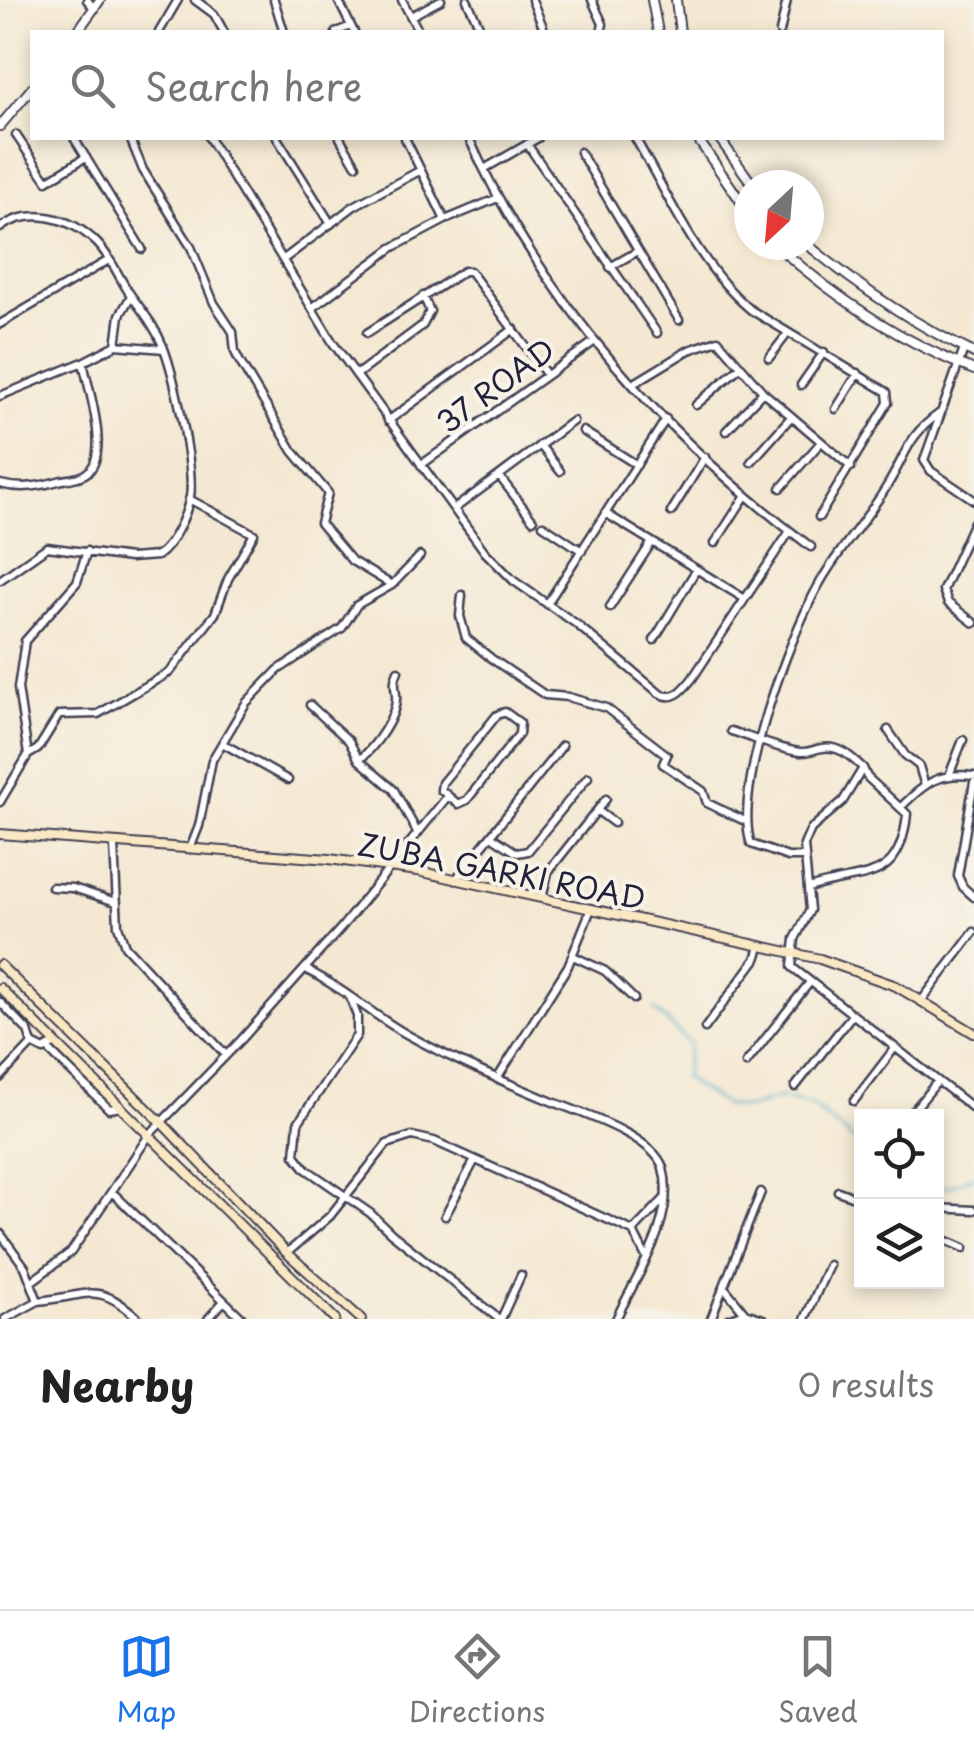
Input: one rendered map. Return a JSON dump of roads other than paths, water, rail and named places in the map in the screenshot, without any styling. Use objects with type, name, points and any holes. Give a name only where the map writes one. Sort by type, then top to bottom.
[{"type":"main road","name":"ZUBA GARKI ROAD","points":[[0,834],[389,867],[456,880],[792,953],[875,977],[922,1000],[974,1034]]},
{"type":"main road","points":[[0,965],[161,1122],[287,1253],[361,1319]]},
{"type":"main road","points":[[0,988],[51,1046],[122,1107],[336,1319]]},
{"type":"street","points":[[79,30],[98,4],[87,0]]},
{"type":"street","points":[[161,30],[178,0]]},
{"type":"street","points":[[195,0],[214,14],[223,30]]},
{"type":"street","points":[[274,0],[283,30]]},
{"type":"street","points":[[338,0],[353,29]]},
{"type":"street","points":[[402,0],[417,30]]},
{"type":"street","points":[[410,16],[441,0]]},
{"type":"street","points":[[467,0],[481,30]]},
{"type":"street","points":[[532,0],[545,30]]},
{"type":"street","points":[[592,0],[601,30]]},
{"type":"street","points":[[652,0],[658,30]]},
{"type":"street","points":[[676,0],[680,30]]},
{"type":"street","points":[[783,30],[787,0]]},
{"type":"street","points":[[0,126],[30,90]]},
{"type":"street","points":[[16,134],[47,181],[86,157]]},
{"type":"street","points":[[75,140],[142,249]]},
{"type":"street","points":[[131,140],[143,170],[191,247],[209,292],[233,332],[240,362],[294,451],[328,493],[320,524],[352,561],[392,585]]},
{"type":"street","points":[[210,140],[356,375],[501,570],[659,693],[676,695],[692,678],[790,531]]},
{"type":"street","points":[[278,140],[331,224]]},
{"type":"street","points":[[341,140],[356,165]]},
{"type":"street","points":[[407,140],[444,220]]},
{"type":"street","points":[[470,140],[498,198],[559,295],[595,341],[704,457],[811,547]]},
{"type":"street","points":[[484,169],[534,140]]},
{"type":"street","points":[[636,140],[714,272],[751,310],[884,388],[888,398],[819,516]]},
{"type":"street","points":[[698,140],[734,191]]},
{"type":"street","points":[[720,140],[742,170]]},
{"type":"street","points":[[527,144],[657,332]]},
{"type":"street","points":[[580,152],[679,320]]},
{"type":"street","points":[[284,260],[375,192],[421,170]]},
{"type":"street","points":[[312,308],[392,248],[444,220],[498,198]]},
{"type":"street","points":[[0,228],[28,214],[51,218],[85,233],[109,260],[144,310],[164,349],[186,445],[190,499],[170,544],[157,556],[130,558],[47,548],[0,580]]},
{"type":"street","points":[[610,266],[638,250]]},
{"type":"street","points":[[824,258],[895,311],[974,353]]},
{"type":"street","points":[[0,324],[109,260]]},
{"type":"street","points":[[793,260],[887,328],[974,370]]},
{"type":"street","points":[[367,334],[470,270],[546,374]]},
{"type":"street","points":[[116,345],[120,315],[132,296]]},
{"type":"street","points":[[356,375],[423,325],[430,311],[424,296]]},
{"type":"street","points":[[388,421],[514,329]]},
{"type":"street","points":[[769,358],[788,333]]},
{"type":"street","points":[[634,384],[714,339],[724,344],[763,392],[850,466]]},
{"type":"street","name":"37 ROAD","points":[[421,466],[595,341]]},
{"type":"street","points":[[0,396],[116,345],[164,349]]},
{"type":"street","points":[[964,349],[925,454],[925,464],[974,500]]},
{"type":"street","points":[[801,385],[824,352]]},
{"type":"street","points":[[0,484],[39,486],[84,474],[94,466],[100,448],[83,362]]},
{"type":"street","points":[[696,405],[740,367]]},
{"type":"street","points":[[836,409],[858,372]]},
{"type":"street","points":[[726,431],[763,392]]},
{"type":"street","points":[[804,857],[788,858],[750,844],[745,821],[752,768],[791,638],[834,561],[887,486],[917,430],[940,413]]},
{"type":"street","points":[[751,462],[791,417]]},
{"type":"street","points":[[547,604],[666,420]]},
{"type":"street","points":[[454,509],[572,421]]},
{"type":"street","points":[[582,431],[637,465]]},
{"type":"street","points":[[781,488],[821,442]]},
{"type":"street","points":[[540,445],[560,471]]},
{"type":"street","points":[[670,512],[704,457]]},
{"type":"street","points":[[498,476],[533,520]]},
{"type":"street","points":[[715,543],[746,495]]},
{"type":"street","points":[[0,802],[28,754],[38,749],[60,715],[98,714],[170,672],[215,614],[228,579],[254,534],[190,499]]},
{"type":"street","points":[[605,513],[745,600]]},
{"type":"street","points":[[974,522],[943,590],[948,604],[974,623]]},
{"type":"street","points":[[544,525],[582,551]]},
{"type":"street","points":[[610,607],[652,542]]},
{"type":"street","points":[[28,754],[18,688],[25,641],[77,582],[87,551]]},
{"type":"street","points":[[190,850],[199,826],[209,770],[246,703],[278,670],[342,628],[356,605],[392,585],[420,556]]},
{"type":"street","points":[[654,640],[696,570]]},
{"type":"street","points":[[462,595],[460,616],[466,638],[492,659],[550,697],[568,696],[606,708],[668,755],[664,764],[704,791],[707,803],[745,821]]},
{"type":"street","points":[[359,760],[382,736],[396,698],[393,684],[398,671]]},
{"type":"street","points":[[310,705],[350,741],[359,760],[394,790],[417,832]]},
{"type":"street","points":[[505,712],[520,722],[519,734],[467,800],[458,804],[447,797],[441,790],[442,783],[497,714],[505,712]]},
{"type":"street","points":[[888,730],[905,755],[920,766],[925,786]]},
{"type":"street","points":[[731,732],[807,753],[820,747],[834,747],[848,754],[907,814],[901,849],[891,862],[874,874],[809,888]]},
{"type":"street","points":[[902,807],[925,786],[950,773],[963,740]]},
{"type":"street","points":[[222,743],[288,780]]},
{"type":"street","points":[[456,880],[562,746]]},
{"type":"street","points":[[863,768],[843,801],[810,828],[804,845],[810,910],[798,930],[792,967],[974,1108]]},
{"type":"street","points":[[950,773],[974,779],[958,876],[974,897]]},
{"type":"street","points":[[490,836],[517,854],[528,851],[588,777]]},
{"type":"street","points":[[31,1282],[70,1252],[150,1134],[305,969],[447,797]]},
{"type":"street","points":[[542,898],[548,872],[606,799]]},
{"type":"street","points":[[598,810],[614,823]]},
{"type":"street","points":[[114,845],[118,926],[125,946],[226,1056]]},
{"type":"street","points":[[52,888],[73,888],[116,902]]},
{"type":"street","points":[[498,1080],[573,956],[591,909]]},
{"type":"street","points":[[922,1000],[974,932]]},
{"type":"street","points":[[705,1028],[756,959],[760,946]]},
{"type":"street","points":[[573,956],[595,964],[634,999]]},
{"type":"street","points":[[305,969],[406,1034],[498,1080],[649,1146],[662,1166],[666,1196],[646,1256],[616,1319]]},
{"type":"street","points":[[746,1063],[810,982]]},
{"type":"street","points":[[349,996],[357,1016],[357,1035],[298,1124],[294,1155],[306,1169],[370,1213],[500,1319],[521,1275]]},
{"type":"street","points":[[0,1002],[28,1031],[32,1044],[37,1048],[51,1046]]},
{"type":"street","points":[[795,1086],[852,1015]]},
{"type":"street","points":[[0,1078],[32,1044]]},
{"type":"street","points":[[854,1101],[894,1048]]},
{"type":"street","points":[[915,1109],[937,1082]]},
{"type":"street","points":[[287,1253],[330,1216],[387,1144],[412,1136],[434,1141],[633,1230],[646,1256]]},
{"type":"street","points":[[446,1216],[476,1160]]},
{"type":"street","points":[[838,1191],[859,1199]]},
{"type":"street","points":[[112,1192],[243,1319]]},
{"type":"street","points":[[711,1319],[761,1192]]},
{"type":"street","points":[[633,1230],[666,1196]]},
{"type":"street","points":[[944,1208],[974,1210]]},
{"type":"street","points":[[0,1232],[25,1268],[38,1301]]},
{"type":"street","points":[[944,1239],[964,1248]]},
{"type":"street","points":[[805,1319],[829,1265]]},
{"type":"street","points":[[724,1288],[746,1313],[763,1319]]},
{"type":"street","points":[[5,1319],[38,1301],[94,1291],[120,1302],[139,1319]]},
{"type":"street","points":[[208,1319],[224,1302]]},
{"type":"street","points":[[729,1319],[746,1313]]},
{"type":"waterway","points":[[654,1009],[690,1044],[684,1078],[725,1105],[748,1108],[777,1098],[810,1104],[854,1140]]},
{"type":"waterway","points":[[944,1186],[974,1176]]}]
